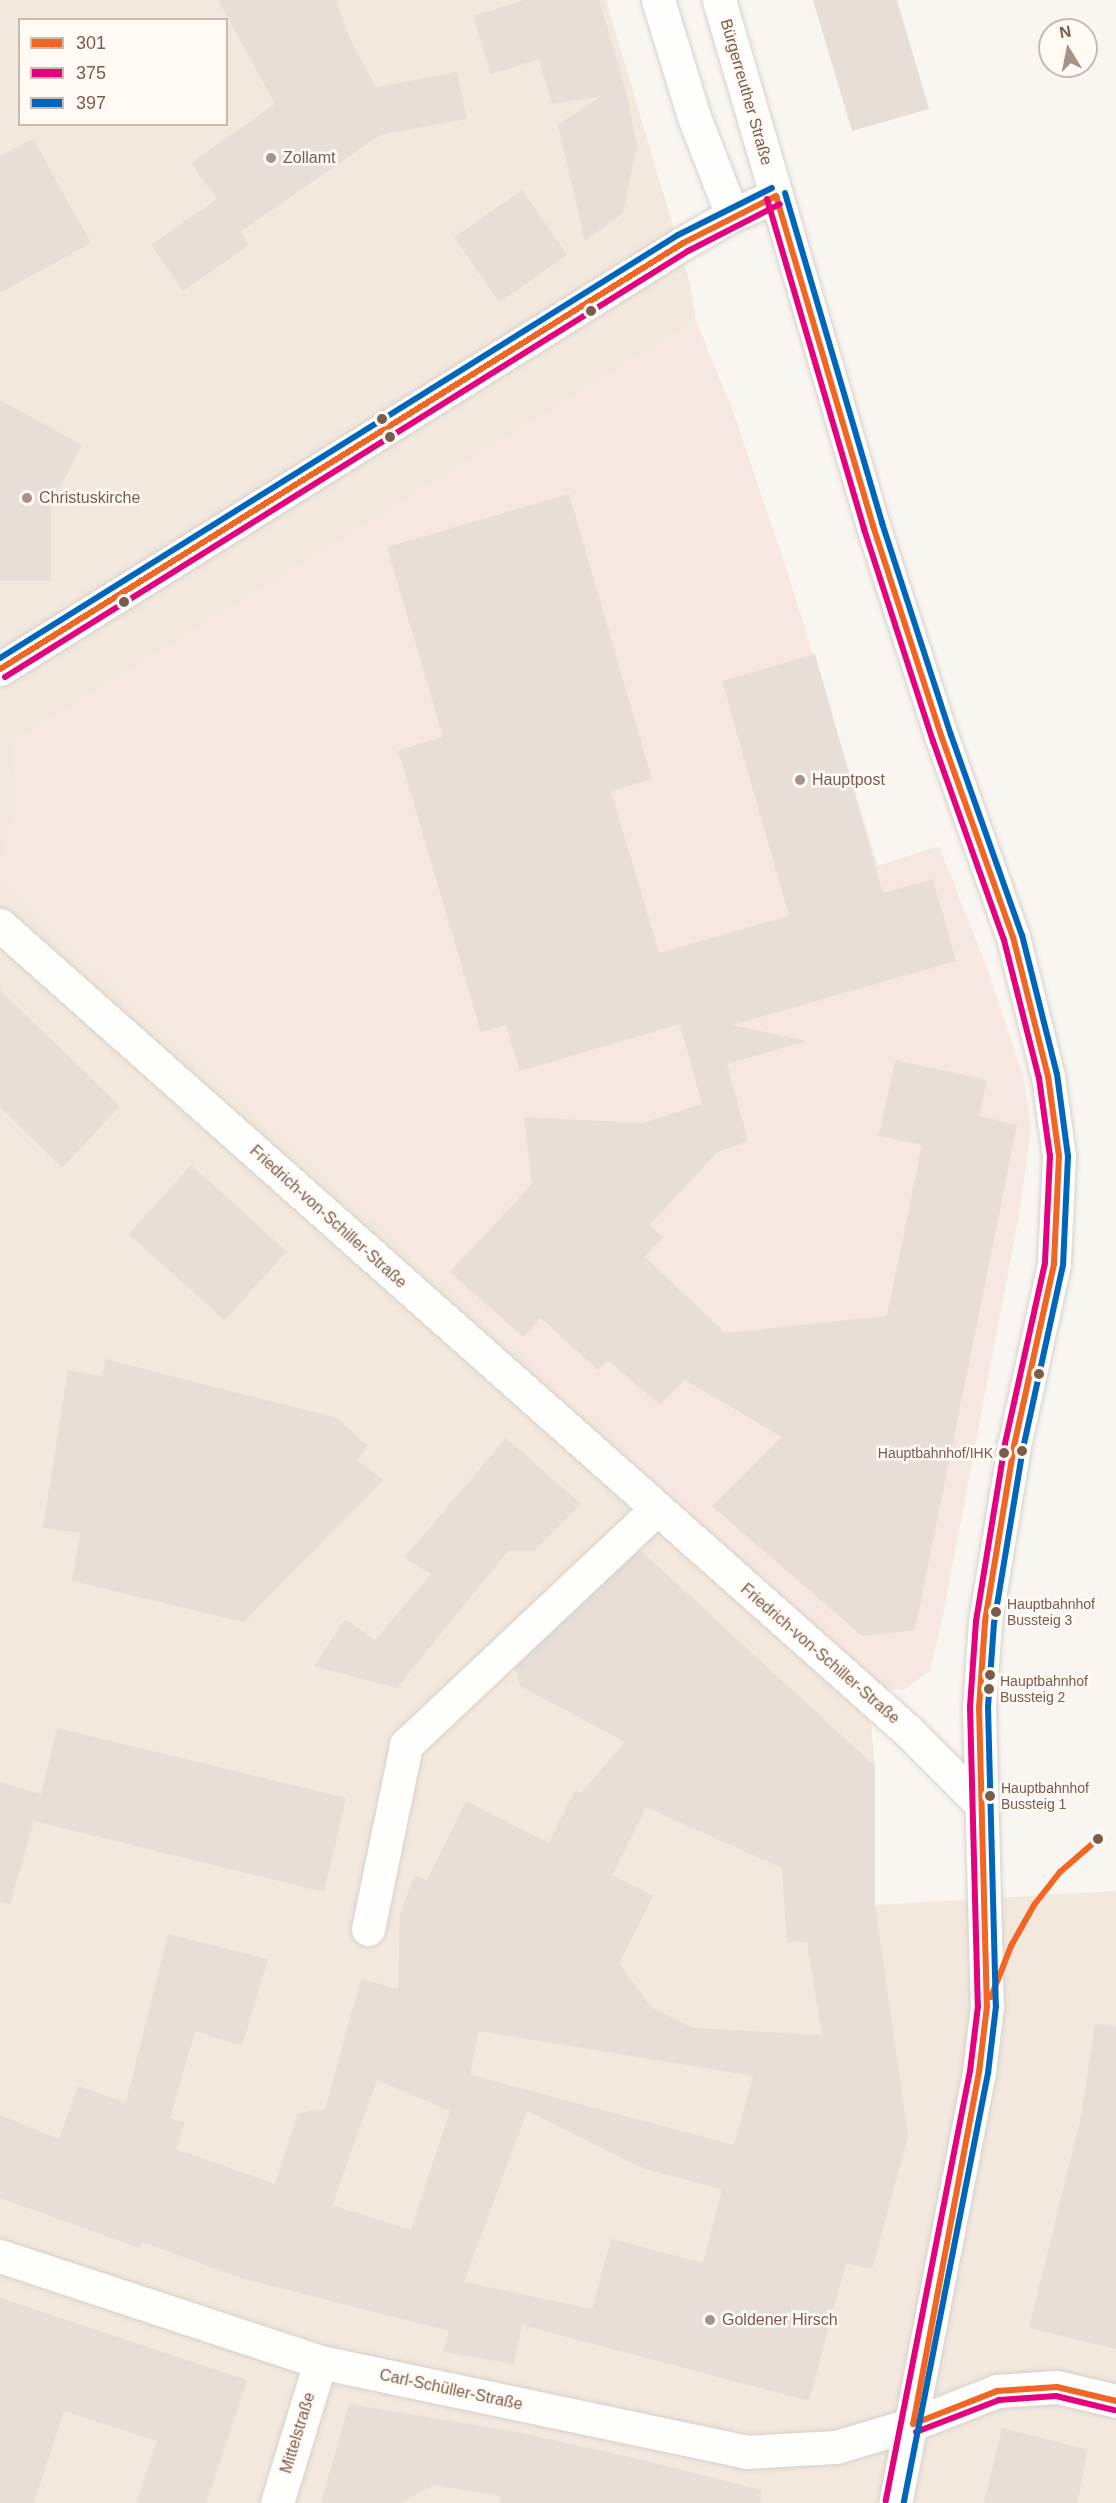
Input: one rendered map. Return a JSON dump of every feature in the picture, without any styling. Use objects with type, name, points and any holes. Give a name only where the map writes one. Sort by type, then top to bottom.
[{"type":"street","points":[[658,0],[694,117],[732,215]]},
{"type":"street","name":"Bürgerreuther Straße","points":[[719,0],[876,536],[942,738],[1013,937],[1048,1076],[1059,1156],[1054,1264],[1014,1446],[986,1622],[979,1707],[987,2006],[979,2072],[913,2424],[894,2503]]},
{"type":"street","points":[[0,669],[732,215],[776,196]]},
{"type":"street","name":"Friedrich-von-Schiller-Straße","points":[[0,925],[908,1731],[980,1803]]},
{"type":"street","points":[[368,1929],[406,1745],[656,1509]]},
{"type":"street","name":"Carl-Schüller-Straße","points":[[0,2256],[320,2362],[746,2452],[836,2447],[913,2424],[997,2391],[1057,2387],[1116,2401]]},
{"type":"street","name":"Mittelstraße","points":[[276,2503],[320,2362]]},
{"type":"shaded area","points":[[0,0],[606,0],[690,284],[696,321],[12,743],[19,802],[0,868]]},
{"type":"shaded area","points":[[696,321],[734,414],[786,567],[878,866],[939,846],[987,968],[1024,1079],[1031,1129],[1019,1215],[943,1615],[930,1670],[904,1690],[885,1689],[0,880],[0,868],[19,802],[12,743]]},
{"type":"shaded area","points":[[0,880],[866,1671],[875,1766],[875,1905],[1116,1891],[1116,2503],[0,2503]]},
{"type":"building","points":[[218,0],[336,0],[349,37],[376,87],[457,72],[467,119],[380,135],[240,232],[249,245],[183,291],[151,245],[217,199],[191,163],[275,104]]},
{"type":"building","points":[[524,0],[599,0],[626,91],[637,146],[623,213],[585,241],[558,125],[601,96],[552,104],[539,59],[491,74],[473,16]]},
{"type":"building","points":[[813,0],[897,0],[929,109],[852,131]]},
{"type":"building","points":[[33,139],[91,243],[0,293],[0,156]]},
{"type":"building","points":[[522,190],[567,255],[499,302],[454,238]]},
{"type":"building","name":"Christuskirche","points":[[0,400],[82,445],[51,505],[51,581],[0,581]]},
{"type":"building","points":[[569,494],[652,779],[611,791],[659,953],[789,916],[722,681],[815,654],[883,893],[933,879],[956,961],[732,1025],[807,1041],[727,1064],[748,1141],[716,1153],[650,1225],[663,1237],[645,1257],[725,1333],[887,1316],[922,1145],[879,1136],[895,1060],[987,1080],[979,1116],[1017,1125],[915,1630],[862,1636],[712,1506],[782,1437],[685,1380],[660,1405],[608,1360],[598,1370],[541,1318],[523,1337],[450,1272],[532,1184],[524,1117],[643,1123],[702,1104],[680,1024],[520,1071],[506,1025],[481,1032],[398,750],[443,737],[387,547]]},
{"type":"building","points":[[0,990],[120,1106],[62,1168],[0,1107]]},
{"type":"building","points":[[191,1165],[287,1251],[225,1320],[129,1234]]},
{"type":"building","points":[[105,1359],[337,1418],[368,1446],[357,1460],[383,1480],[244,1622],[72,1581],[80,1533],[43,1528],[68,1370],[103,1376]]},
{"type":"building","points":[[506,1438],[581,1504],[534,1551],[508,1551],[397,1688],[314,1666],[345,1619],[375,1640],[431,1574],[404,1558]]},
{"type":"building","points":[[640,1550],[875,1766],[875,1905],[908,2136],[872,2269],[846,2263],[809,2401],[522,2325],[514,2364],[443,2352],[449,2331],[241,2278],[142,2242],[140,2248],[0,2198],[0,2115],[59,2139],[78,2086],[126,2103],[168,1934],[268,1959],[242,2046],[195,2031],[170,2118],[185,2123],[176,2149],[275,2184],[298,2113],[325,2109],[361,1979],[398,1989],[400,1914],[415,1875],[427,1881],[466,1801],[549,1843],[575,1791],[581,1793],[625,1742],[520,1686],[515,1667]],"holes":[[[646,1807],[782,1868],[787,1942],[807,1942],[822,2035],[693,2028],[651,2007],[619,1963],[653,1896],[612,1875]],[[479,2031],[753,2076],[734,2145],[470,2075]],[[377,2080],[450,2111],[411,2230],[332,2205]],[[527,2111],[645,2169],[722,2189],[703,2263],[611,2239],[592,2309],[464,2282]]]},
{"type":"building","points":[[57,1728],[346,1798],[324,1892],[34,1821],[10,1904],[0,1902],[0,1782],[41,1794]]},
{"type":"building","points":[[1095,2024],[1116,2026],[1116,2349],[1029,2328],[1081,2117]]},
{"type":"building","points":[[0,2298],[247,2380],[206,2503],[136,2503],[157,2441],[64,2411],[34,2503],[0,2503]]},
{"type":"building","points":[[349,2404],[517,2432],[638,2459],[761,2490],[760,2503],[499,2503],[501,2496],[433,2485],[401,2503],[321,2503]]},
{"type":"building","points":[[1002,2428],[1088,2450],[1077,2503],[984,2503]]},
{"type":"transit line","name":"397","points":[[0,658],[678,235],[772,188]]},
{"type":"transit line","name":"397","points":[[785,193],[882,523],[951,735],[1022,935],[1057,1074],[1068,1156],[1063,1265],[1023,1448],[994,1623],[988,1707],[996,2006],[988,2073],[904,2503]]},
{"type":"transit line","name":"301","points":[[776,196],[873,526],[942,738],[1013,937],[1048,1076],[1059,1156],[1054,1264],[1014,1446],[985,1622],[979,1707],[987,2006],[979,2072],[913,2424]]},
{"type":"transit line","name":"301","points":[[0,669],[683,243],[776,196]]},
{"type":"transit line","name":"375","points":[[767,199],[864,529],[933,741],[1004,940],[1039,1078],[1050,1156],[1045,1263],[1005,1444],[976,1621],[970,1707],[978,2006],[970,2071],[886,2501]]},
{"type":"transit line","name":"375","points":[[5,677],[688,251],[780,204]]},
{"type":"transit line","name":"301","points":[[991,1997],[1011,1946],[1034,1905],[1060,1872],[1098,1839]]},
{"type":"transit line","name":"301","points":[[913,2424],[997,2391],[1057,2387],[1116,2401]]},
{"type":"transit line","name":"375","points":[[916,2432],[999,2400],[1056,2396],[1114,2410]]},
{"type":"place","name":"Zollamt","points":[[271,158]]},
{"type":"place","name":"Christuskirche","points":[[27,498]]},
{"type":"place","name":"Hauptpost","points":[[800,780]]},
{"type":"place","name":"Hauptbahnhof/IHK","points":[[1004,1453]]},
{"type":"place","name":"Hauptbahnhof Bussteig 3","points":[[996,1612]]},
{"type":"place","name":"Hauptbahnhof Bussteig 2","points":[[989,1689]]},
{"type":"place","name":"Hauptbahnhof Bussteig 1","points":[[990,1796]]},
{"type":"place","name":"Goldener Hirsch","points":[[710,2320]]}]
